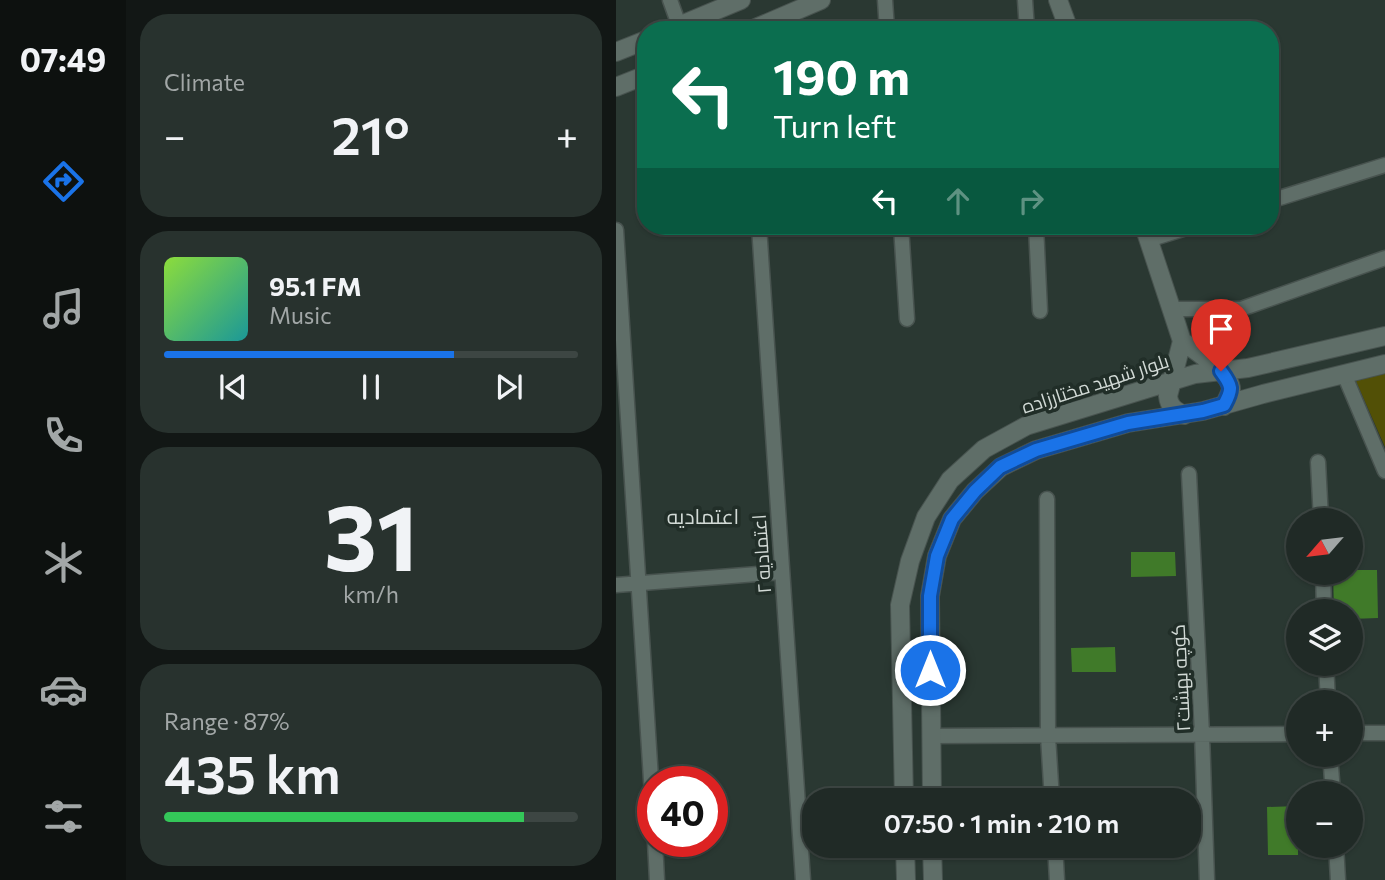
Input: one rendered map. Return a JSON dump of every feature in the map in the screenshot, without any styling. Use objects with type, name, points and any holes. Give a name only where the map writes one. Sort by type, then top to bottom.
[{"type":"street","points":[[670,0],[673,21]]},
{"type":"street","points":[[689,21],[741,0]]},
{"type":"street","points":[[772,21],[821,0]]},
{"type":"street","points":[[885,0],[886,21]]},
{"type":"street","points":[[1025,0],[1026,21]]},
{"type":"street","points":[[1058,0],[1066,21]]},
{"type":"street","points":[[616,52],[637,44]]},
{"type":"street","points":[[616,87],[637,79]]},
{"type":"street","points":[[1279,198],[1385,165]]},
{"type":"street","points":[[616,230],[619,313],[650,766]]},
{"type":"street","name":"اعتمادیه ۲","points":[[760,235],[803,880]]},
{"type":"street","points":[[902,235],[907,319]]},
{"type":"street","points":[[1036,235],[1040,310]]},
{"type":"street","points":[[1147,235],[1182,341],[1168,396],[1175,411],[1184,415]]},
{"type":"street","points":[[1171,309],[1241,309],[1385,258]]},
{"type":"street","name":"بلوار شهید مختارزاده","points":[[904,788],[900,605],[910,561],[926,517],[950,480],[985,449],[1026,426],[1195,374],[1248,368],[1385,336]]},
{"type":"street","points":[[1182,341],[1221,371],[1231,386],[1224,405]]},
{"type":"street","points":[[932,788],[930,596],[937,556],[952,519],[1000,467],[1036,450],[1128,423],[1203,411],[1385,364]]},
{"type":"street","points":[[1344,374],[1385,471]]},
{"type":"street","points":[[1318,462],[1320,508]]},
{"type":"street","name":"کوچه بهشت۲","points":[[1189,474],[1207,880]]},
{"type":"street","points":[[1047,499],[1048,736],[1051,788]]},
{"type":"street","points":[[616,585],[782,572]]},
{"type":"street","points":[[1363,733],[1385,733]]},
{"type":"street","points":[[931,736],[1286,734]]},
{"type":"street","points":[[656,857],[657,880]]},
{"type":"street","points":[[905,858],[906,880]]},
{"type":"street","points":[[932,858],[933,880]]},
{"type":"street","points":[[1056,858],[1057,880]]},
{"type":"street","points":[[1337,858],[1338,880]]},
{"type":"shaded area","points":[[1385,373],[1385,447],[1355,379]]},
{"type":"building","points":[[1131,552],[1175,552],[1176,576],[1131,577]]},
{"type":"building","points":[[1363,570],[1377,570],[1378,618],[1363,619],[1363,599],[1334,599],[1333,585],[1363,585]]},
{"type":"building","points":[[1115,647],[1116,672],[1072,672],[1071,648]]},
{"type":"building","points":[[1286,806],[1286,855],[1268,855],[1267,807]]},
{"type":"district","name":"اعتمادیه","points":[[703,515]]},
{"type":"route","points":[[930,670],[930,596],[937,556],[952,519],[975,491],[1000,467],[1036,450],[1128,423],[1224,405],[1231,386],[1221,371]]}]
